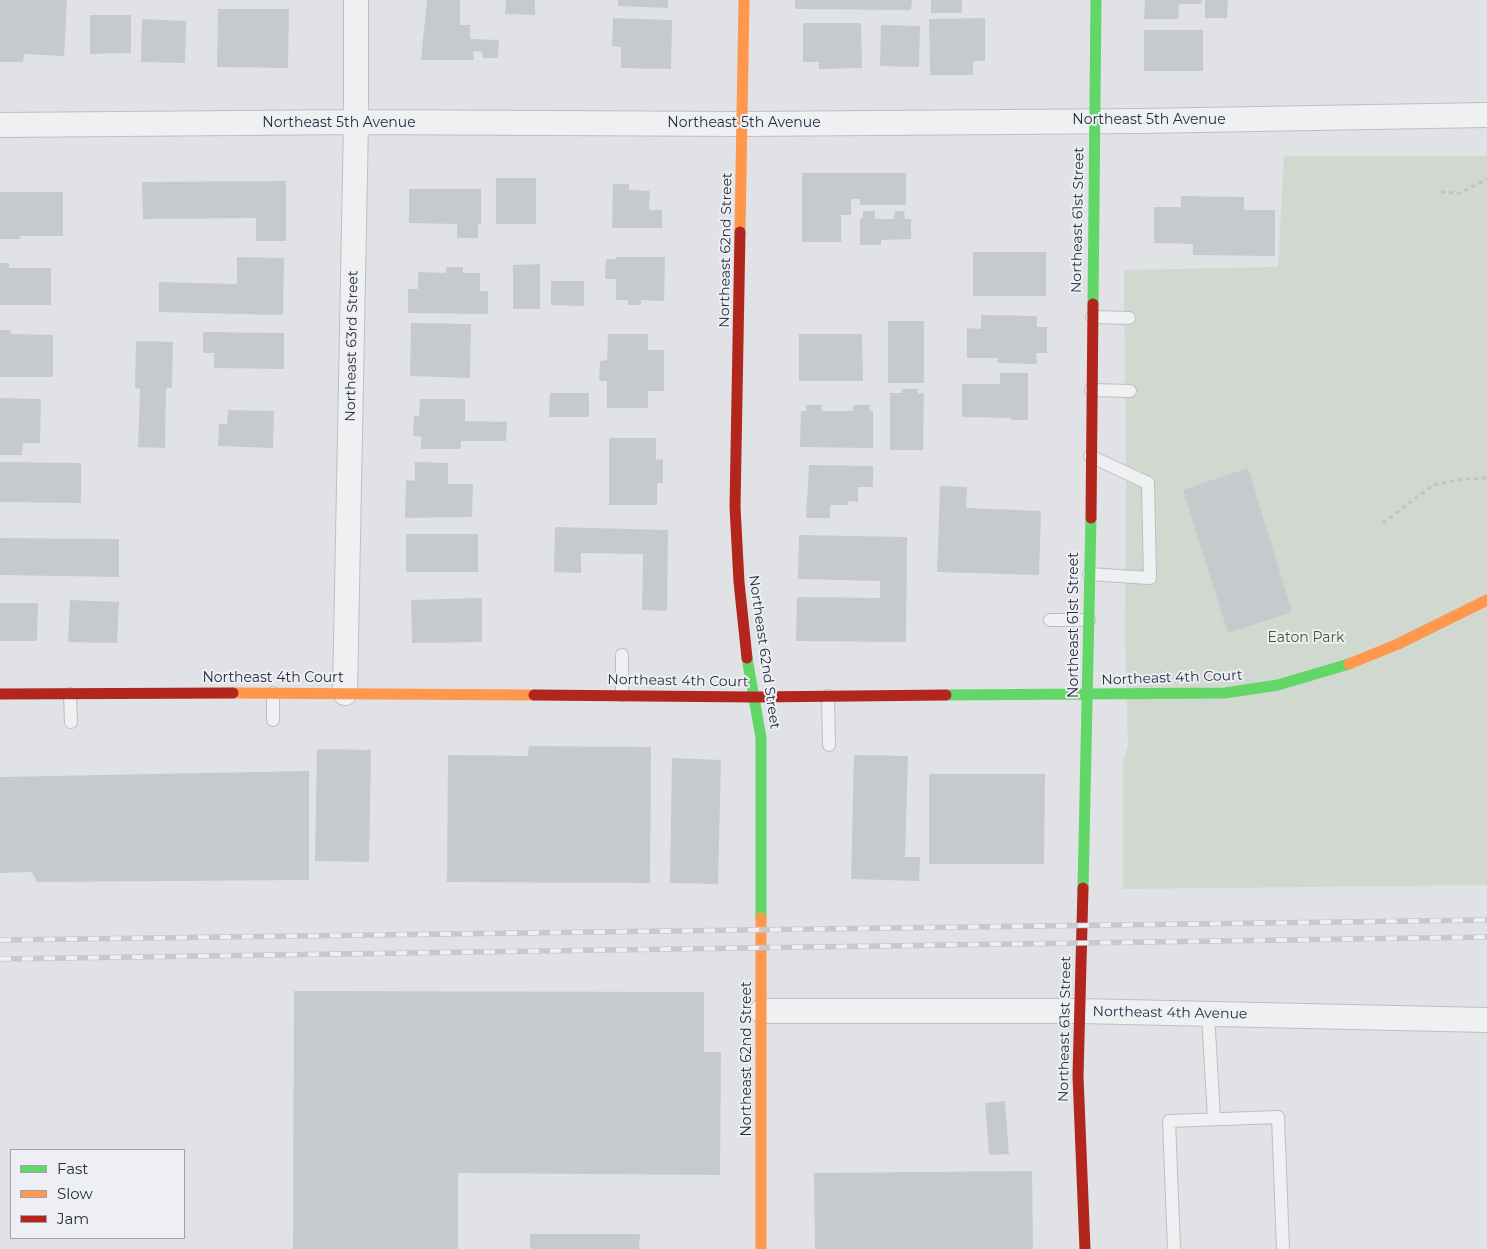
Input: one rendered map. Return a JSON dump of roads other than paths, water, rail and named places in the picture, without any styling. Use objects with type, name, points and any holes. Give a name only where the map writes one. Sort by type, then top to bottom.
[{"type":"main road","name":"Northeast 62nd Street","points":[[744,0],[735,507],[740,591],[761,738],[761,1249]]},
{"type":"main road","name":"Northeast 61st Street","points":[[1085,1249],[1078,1076],[1089,696],[1096,0]]},
{"type":"main road","name":"Northeast 4th Court","points":[[0,694],[345,693],[754,697],[1210,694],[1278,685],[1380,653],[1487,600]]},
{"type":"street","name":"Northeast 63rd Street","points":[[345,693],[356,122],[356,0]]},
{"type":"street","name":"Northeast 5th Avenue","points":[[0,125],[356,122],[743,124],[1487,115]]},
{"type":"street","name":"Northeast 4th Avenue","points":[[762,1011],[1079,1011],[1487,1020]]},
{"type":"lane","points":[[1092,317],[1129,318]]},
{"type":"lane","points":[[1091,390],[1130,391]]},
{"type":"lane","points":[[1089,574],[1150,578],[1148,484],[1090,456]]},
{"type":"lane","points":[[1050,620],[1089,620]]},
{"type":"lane","points":[[622,655],[622,695]]},
{"type":"lane","points":[[273,693],[273,720]]},
{"type":"lane","points":[[70,694],[71,722]]},
{"type":"lane","points":[[828,696],[829,745]]},
{"type":"lane","points":[[1208,1014],[1214,1118]]},
{"type":"lane","points":[[1174,1249],[1170,1120],[1278,1117],[1283,1249]]},
{"type":"railway","points":[[0,940],[1487,920]]},
{"type":"railway","points":[[0,959],[1487,937]]},
{"type":"park label","name":"Eaton Park","points":[[1306,638]]}]
